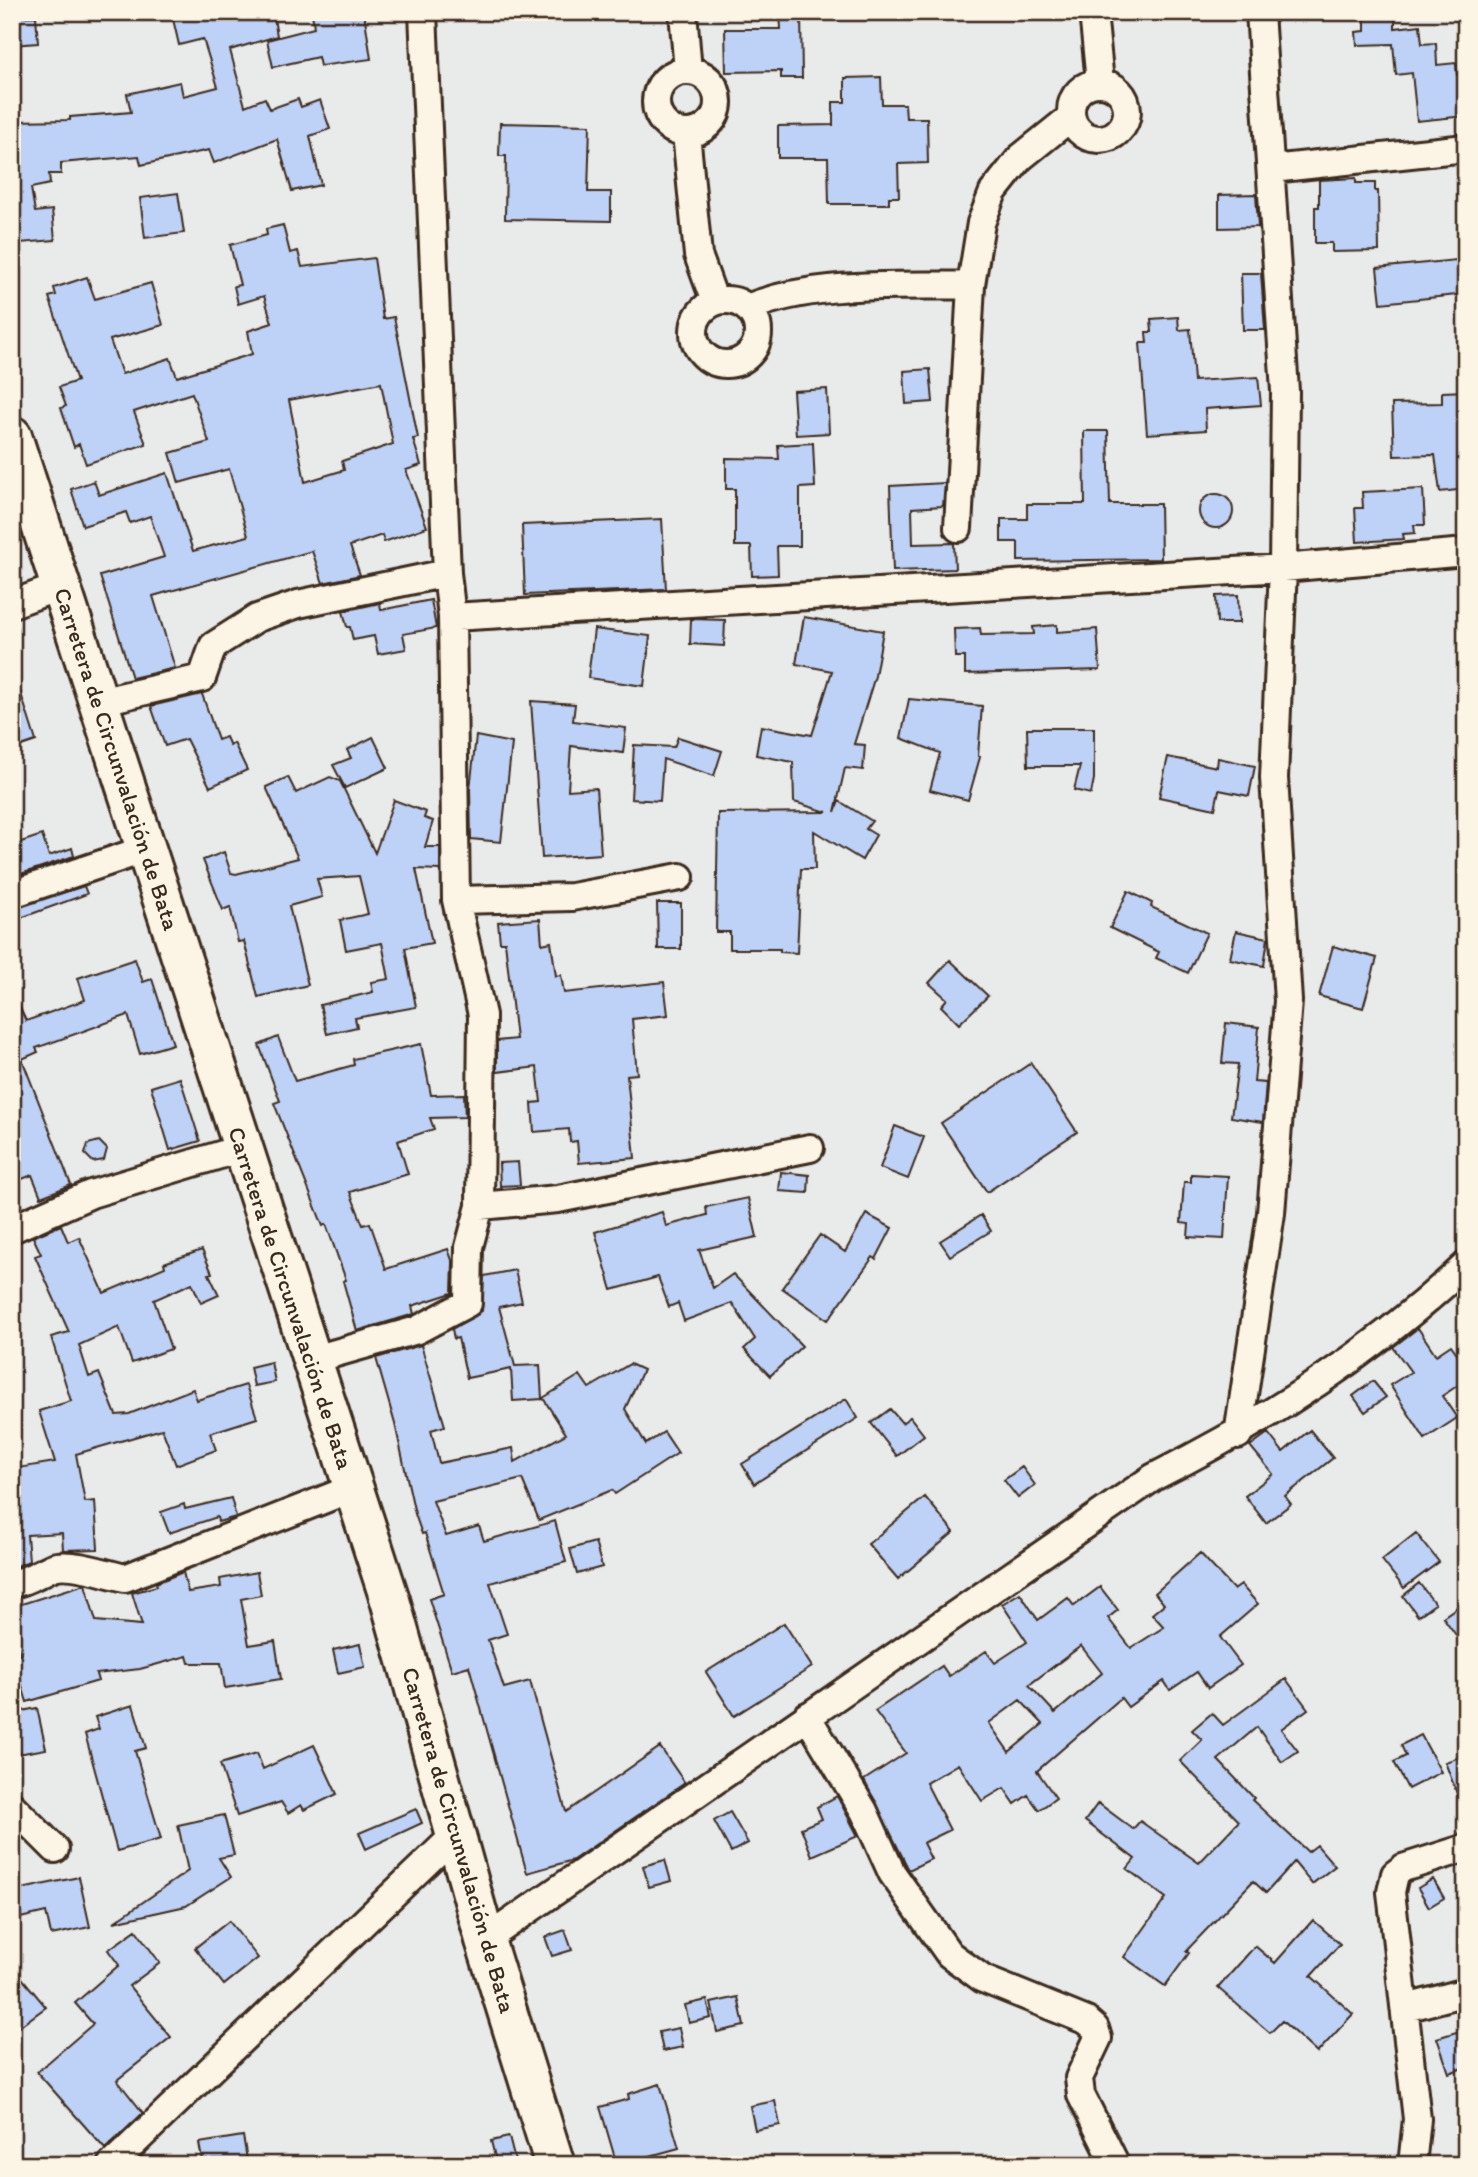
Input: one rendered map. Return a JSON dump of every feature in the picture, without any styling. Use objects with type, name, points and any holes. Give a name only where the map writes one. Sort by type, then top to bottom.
[{"type":"main road","name":"Carretera de Circunvalación de Bata","points":[[12,436],[390,1601],[485,1940],[555,2165]]},
{"type":"street","points":[[312,1360],[417,1330],[468,1303],[468,1247],[480,1206],[482,1015],[456,900],[452,617],[447,573],[423,12]]},
{"type":"street","points":[[683,12],[688,71]]},
{"type":"street","points":[[1093,12],[1100,82]]},
{"type":"street","points":[[1238,1435],[1271,1213],[1288,1000],[1274,778],[1283,568],[1284,391],[1261,12]]},
{"type":"street","points":[[688,71],[708,79],[717,98],[717,108],[706,126],[686,132],[677,131],[661,119],[656,101],[657,91],[669,76],[688,71]]},
{"type":"street","points":[[1100,82],[1118,89],[1128,106],[1125,125],[1110,138],[1090,138],[1082,134],[1071,117],[1071,108],[1077,93],[1091,83],[1100,82]]},
{"type":"street","points":[[958,528],[971,285],[981,223],[993,192],[1020,158],[1071,117]]},
{"type":"street","points":[[686,132],[698,255],[715,302]]},
{"type":"street","points":[[1272,169],[1466,148]]},
{"type":"street","points":[[747,308],[774,297],[847,288],[971,285]]},
{"type":"street","points":[[732,300],[747,308],[757,327],[753,349],[736,362],[714,362],[697,348],[694,337],[698,316],[715,302],[732,300]]},
{"type":"street","points":[[452,617],[1283,568],[1466,552]]},
{"type":"street","points":[[99,702],[202,678],[213,646],[257,618],[298,604],[447,573]]},
{"type":"street","points":[[12,604],[61,586]]},
{"type":"street","points":[[12,894],[146,849]]},
{"type":"street","points":[[456,900],[572,897],[680,877]]},
{"type":"street","points":[[12,1229],[91,1194],[243,1148]]},
{"type":"street","points":[[480,1206],[558,1199],[810,1148]]},
{"type":"street","points":[[485,1940],[1154,1477],[1238,1435],[1338,1371],[1420,1308],[1466,1265]]},
{"type":"street","points":[[12,1584],[32,1580],[56,1566],[91,1569],[125,1578],[353,1488]]},
{"type":"street","points":[[807,1716],[864,1811],[892,1874],[949,1954],[983,1979],[1087,2021],[1095,2028],[1098,2038],[1079,2078],[1081,2095],[1116,2165]]},
{"type":"street","points":[[12,1806],[55,1849]]},
{"type":"street","points":[[111,2165],[456,1834]]},
{"type":"street","points":[[1412,2165],[1417,2119],[1410,2077],[1406,2008],[1397,1960],[1391,1892],[1395,1874],[1403,1868],[1450,1856],[1466,1848]]},
{"type":"street","points":[[1406,2008],[1466,1992]]},
{"type":"building","points":[[199,12],[273,12],[277,36],[230,50],[245,106],[265,98],[270,109],[298,99],[301,107],[320,100],[330,129],[310,136],[321,185],[292,191],[277,139],[214,163],[209,150],[141,165],[139,156],[61,163],[61,174],[49,174],[50,184],[31,188],[35,212],[52,210],[55,240],[20,243],[17,212],[12,213],[12,121],[70,120],[70,117],[131,112],[127,94],[180,82],[183,96],[218,87],[203,39],[179,45],[173,19]]},
{"type":"building","points":[[312,12],[364,12],[371,59],[320,66],[318,57],[273,67],[267,40],[314,28]]},
{"type":"building","points":[[780,12],[801,12],[802,78],[781,78],[781,71],[726,72],[725,29],[781,29]]},
{"type":"building","points":[[1365,12],[1395,12],[1395,28],[1420,25],[1422,44],[1436,43],[1437,65],[1456,63],[1457,75],[1461,75],[1465,116],[1417,121],[1412,73],[1396,75],[1393,44],[1357,45],[1356,32],[1365,31]]},
{"type":"building","points":[[36,16],[38,43],[12,45],[12,17]]},
{"type":"building","points":[[881,77],[882,104],[905,104],[906,118],[927,118],[928,163],[898,164],[899,197],[889,197],[889,204],[829,204],[828,158],[778,158],[778,126],[833,125],[833,102],[845,102],[845,78]]},
{"type":"building","points":[[500,123],[590,125],[588,192],[611,192],[611,221],[505,219],[506,156],[499,156]]},
{"type":"building","points":[[1356,178],[1356,183],[1375,183],[1375,191],[1378,191],[1379,251],[1332,252],[1332,243],[1315,243],[1315,207],[1319,207],[1319,180]]},
{"type":"building","points":[[178,193],[184,233],[145,238],[140,198]]},
{"type":"building","points":[[1256,194],[1258,227],[1219,228],[1219,195]]},
{"type":"building","points":[[283,225],[290,253],[298,251],[302,267],[374,258],[383,319],[394,317],[418,438],[413,439],[421,465],[406,470],[427,527],[384,542],[382,535],[350,546],[360,575],[323,583],[312,551],[153,596],[175,668],[132,678],[100,576],[164,557],[150,516],[130,523],[126,512],[83,526],[71,489],[94,481],[99,495],[167,473],[193,551],[248,536],[229,469],[179,483],[170,453],[209,442],[192,393],[134,412],[146,444],[86,464],[79,444],[74,447],[61,408],[66,406],[59,387],[77,381],[49,297],[56,295],[54,288],[87,277],[95,299],[151,283],[163,325],[110,340],[122,374],[170,358],[177,377],[252,354],[248,331],[272,323],[264,296],[238,304],[234,286],[240,285],[230,245],[267,235],[266,229]],"holes":[[[381,383],[393,444],[342,461],[344,470],[305,482],[289,400]]]},
{"type":"building","points":[[1466,259],[1466,294],[1381,303],[1377,268]]},
{"type":"building","points":[[1241,273],[1261,273],[1265,330],[1243,330]]},
{"type":"building","points":[[1178,317],[1179,330],[1190,329],[1194,381],[1258,377],[1261,405],[1205,409],[1206,430],[1147,434],[1140,343],[1147,343],[1146,332],[1152,332],[1151,319]]},
{"type":"building","points":[[930,369],[933,402],[906,404],[904,371]]},
{"type":"building","points":[[827,389],[829,433],[796,435],[793,391]]},
{"type":"building","points":[[1466,391],[1466,489],[1440,492],[1435,455],[1394,456],[1392,404],[1442,403],[1442,392]]},
{"type":"building","points":[[1084,431],[1108,431],[1110,504],[1160,504],[1161,559],[1018,561],[1018,542],[1001,542],[1001,519],[1027,519],[1027,504],[1085,504]]},
{"type":"building","points":[[813,443],[815,487],[800,488],[800,546],[777,546],[778,575],[752,576],[751,546],[735,546],[735,489],[726,489],[726,458],[779,459],[778,445]]},
{"type":"building","points":[[945,483],[943,506],[912,508],[913,544],[954,543],[955,569],[893,571],[890,486]]},
{"type":"building","points":[[1423,489],[1425,525],[1414,525],[1415,533],[1403,534],[1404,539],[1357,542],[1355,508],[1363,508],[1362,492]]},
{"type":"building","points":[[1216,494],[1228,499],[1233,511],[1228,523],[1216,528],[1204,523],[1199,511],[1204,499]]},
{"type":"building","points":[[662,519],[666,589],[525,595],[522,525]]},
{"type":"building","points":[[1238,595],[1239,623],[1217,623],[1216,596]]},
{"type":"building","points":[[431,600],[436,628],[403,634],[406,649],[378,654],[374,636],[353,640],[343,611],[380,603],[381,610]]},
{"type":"building","points":[[804,617],[883,631],[875,676],[854,744],[865,745],[863,770],[845,768],[835,812],[839,801],[872,821],[866,829],[876,835],[862,860],[814,831],[815,869],[801,869],[797,953],[780,952],[780,949],[730,949],[730,932],[716,932],[718,813],[827,812],[794,802],[793,762],[756,755],[761,726],[812,735],[832,671],[796,664]]},
{"type":"building","points":[[691,619],[725,620],[724,646],[690,644]]},
{"type":"building","points":[[1057,625],[1057,632],[1097,629],[1100,670],[965,674],[965,657],[955,657],[954,629],[980,628],[981,635],[1034,634],[1033,627]]},
{"type":"building","points":[[594,629],[650,636],[644,686],[588,678]]},
{"type":"building","points":[[16,678],[36,741],[12,749],[12,679]]},
{"type":"building","points":[[202,694],[218,740],[226,737],[230,746],[234,743],[247,770],[210,787],[186,739],[165,746],[151,706]]},
{"type":"building","points":[[909,699],[982,706],[980,757],[968,800],[930,790],[940,753],[901,738]]},
{"type":"building","points":[[531,701],[575,704],[573,721],[626,728],[623,753],[571,746],[568,790],[596,788],[601,854],[542,858]]},
{"type":"building","points":[[1027,728],[1094,728],[1094,779],[1091,794],[1074,790],[1080,766],[1028,766]]},
{"type":"building","points":[[476,736],[512,743],[501,842],[471,839],[470,789]]},
{"type":"building","points":[[373,737],[388,768],[345,788],[333,765],[351,758],[347,750]]},
{"type":"building","points":[[678,737],[722,751],[714,776],[663,759],[660,801],[631,799],[634,745],[674,747]]},
{"type":"building","points":[[1168,757],[1217,767],[1218,758],[1255,766],[1249,796],[1219,790],[1215,809],[1159,797]]},
{"type":"building","points":[[288,777],[296,793],[330,777],[340,781],[375,853],[394,800],[426,812],[424,818],[433,821],[425,847],[440,847],[440,870],[416,869],[432,943],[405,948],[416,1007],[355,1018],[357,1027],[327,1034],[320,1005],[373,992],[371,982],[389,979],[382,943],[346,950],[340,920],[368,914],[359,876],[317,879],[322,897],[289,906],[308,985],[258,997],[244,941],[238,942],[230,907],[223,910],[203,860],[224,852],[231,873],[236,874],[298,858],[266,787]]},
{"type":"building","points":[[42,835],[49,856],[72,848],[74,856],[12,877],[12,845]]},
{"type":"building","points":[[84,886],[87,894],[12,921],[12,909]]},
{"type":"building","points":[[1128,891],[1152,903],[1151,907],[1207,933],[1188,973],[1156,958],[1159,952],[1110,928]]},
{"type":"building","points":[[657,903],[681,903],[681,949],[658,949]]},
{"type":"building","points":[[540,919],[542,944],[551,942],[556,976],[561,975],[564,993],[664,982],[668,1015],[632,1019],[637,1074],[627,1075],[635,1158],[579,1163],[577,1141],[570,1142],[569,1129],[534,1132],[532,1103],[541,1102],[537,1067],[497,1072],[497,1041],[516,1039],[505,942],[500,942],[498,922]]},
{"type":"building","points":[[1236,931],[1268,938],[1264,966],[1230,959]]},
{"type":"building","points":[[1333,946],[1377,958],[1363,1008],[1319,996]]},
{"type":"building","points":[[135,959],[143,982],[152,979],[173,1044],[140,1054],[128,1015],[36,1048],[38,1052],[22,1059],[71,1185],[41,1197],[32,1175],[12,1183],[12,991],[26,1021],[85,1000],[78,978]]},
{"type":"building","points":[[950,960],[988,996],[959,1024],[941,1006],[947,999],[929,983]]},
{"type":"building","points":[[1226,1023],[1259,1027],[1254,1082],[1266,1083],[1263,1122],[1231,1117],[1238,1064],[1222,1063]]},
{"type":"building","points":[[278,1037],[295,1081],[354,1065],[353,1059],[421,1044],[431,1095],[464,1094],[465,1117],[430,1118],[434,1129],[398,1141],[408,1174],[350,1192],[363,1225],[370,1223],[386,1269],[448,1249],[453,1263],[452,1293],[412,1306],[414,1314],[357,1331],[343,1281],[346,1280],[326,1224],[323,1226],[274,1103],[280,1101],[259,1045]]},
{"type":"building","points":[[1031,1063],[1077,1132],[987,1192],[941,1123]]},
{"type":"building","points":[[180,1078],[200,1141],[170,1150],[151,1087]]},
{"type":"building","points":[[895,1126],[924,1137],[908,1179],[880,1168]]},
{"type":"building","points":[[99,1141],[107,1149],[104,1160],[93,1162],[85,1154],[88,1144]]},
{"type":"building","points":[[518,1162],[520,1185],[500,1186],[499,1163]]},
{"type":"building","points":[[781,1172],[809,1175],[808,1193],[779,1191]]},
{"type":"building","points":[[1191,1174],[1228,1176],[1224,1239],[1188,1237],[1189,1224],[1181,1223],[1184,1182],[1191,1182]]},
{"type":"building","points":[[748,1198],[757,1237],[699,1250],[713,1288],[733,1274],[802,1346],[770,1376],[744,1349],[755,1339],[732,1303],[684,1321],[678,1303],[669,1307],[658,1277],[612,1290],[595,1232],[662,1212],[666,1226],[707,1215],[706,1207]]},
{"type":"building","points":[[866,1214],[892,1228],[876,1259],[873,1257],[828,1320],[782,1288],[820,1235],[845,1252]]},
{"type":"building","points":[[981,1215],[991,1231],[950,1256],[940,1241]]},
{"type":"building","points":[[61,1225],[68,1242],[79,1237],[104,1293],[165,1267],[164,1263],[202,1250],[219,1295],[201,1303],[192,1283],[154,1300],[171,1349],[132,1363],[119,1327],[79,1345],[89,1377],[99,1373],[116,1415],[129,1414],[193,1389],[197,1400],[246,1385],[257,1418],[210,1433],[216,1450],[176,1465],[162,1429],[76,1454],[85,1502],[95,1501],[98,1549],[63,1550],[62,1533],[27,1535],[29,1561],[12,1568],[12,1469],[55,1462],[39,1411],[71,1401],[51,1337],[69,1332],[35,1256],[41,1254],[33,1237]]},
{"type":"building","points":[[515,1270],[522,1302],[499,1307],[515,1366],[540,1365],[542,1399],[513,1401],[511,1369],[467,1378],[458,1338],[454,1339],[452,1329],[482,1311],[484,1276]]},
{"type":"building","points":[[1418,1328],[1436,1355],[1451,1345],[1466,1366],[1466,1380],[1442,1396],[1457,1418],[1425,1439],[1390,1385],[1411,1372],[1393,1347]]},
{"type":"building","points":[[421,1345],[445,1426],[431,1430],[439,1463],[513,1448],[515,1462],[566,1434],[543,1398],[580,1375],[589,1388],[630,1364],[643,1370],[625,1409],[646,1444],[664,1432],[678,1453],[615,1494],[612,1490],[539,1520],[522,1479],[433,1501],[446,1536],[479,1526],[484,1541],[555,1521],[566,1562],[490,1583],[507,1634],[488,1640],[504,1688],[530,1681],[566,1812],[660,1747],[685,1783],[573,1860],[527,1873],[469,1666],[452,1671],[429,1599],[444,1594],[425,1533],[422,1534],[415,1514],[395,1424],[376,1358]]},
{"type":"building","points":[[271,1362],[275,1382],[254,1386],[250,1367]]},
{"type":"building","points":[[1373,1381],[1386,1397],[1365,1412],[1353,1396]]},
{"type":"building","points":[[846,1399],[858,1418],[754,1484],[742,1464]]},
{"type":"building","points":[[890,1409],[902,1423],[910,1417],[924,1435],[897,1456],[871,1423]]},
{"type":"building","points":[[1310,1430],[1333,1458],[1285,1496],[1291,1504],[1266,1523],[1245,1496],[1273,1474],[1250,1446],[1268,1433],[1283,1452]]},
{"type":"building","points":[[1022,1467],[1035,1485],[1018,1498],[1004,1480]]},
{"type":"building","points":[[925,1497],[954,1532],[898,1579],[868,1544]]},
{"type":"building","points":[[231,1498],[236,1517],[218,1522],[217,1517],[169,1533],[161,1512],[184,1504],[185,1509]]},
{"type":"building","points":[[1416,1533],[1439,1562],[1404,1588],[1382,1560]]},
{"type":"building","points":[[595,1542],[602,1567],[577,1574],[570,1549]]},
{"type":"building","points":[[1200,1553],[1234,1590],[1241,1585],[1258,1604],[1220,1637],[1241,1665],[1208,1688],[1197,1672],[1170,1690],[1164,1681],[1128,1707],[1121,1698],[1037,1771],[1056,1798],[1039,1810],[1028,1795],[1015,1804],[1004,1788],[982,1801],[958,1764],[926,1783],[950,1830],[923,1843],[931,1859],[909,1870],[864,1780],[906,1753],[875,1711],[942,1666],[949,1676],[986,1651],[995,1663],[1027,1642],[1002,1604],[1020,1593],[1038,1620],[1068,1598],[1074,1606],[1100,1587],[1118,1610],[1108,1618],[1131,1648],[1164,1627],[1152,1614],[1164,1604],[1155,1593]],"holes":[[[1081,1646],[1102,1673],[1055,1713],[1029,1685]],[[1020,1700],[1043,1724],[1009,1752],[989,1723]]]},
{"type":"building","points":[[183,1572],[188,1592],[221,1587],[220,1579],[257,1572],[261,1595],[241,1599],[249,1645],[275,1641],[281,1679],[225,1688],[221,1663],[189,1663],[187,1656],[140,1669],[96,1674],[98,1681],[27,1702],[13,1656],[20,1654],[12,1628],[12,1607],[85,1584],[96,1621],[142,1625],[132,1593],[157,1586],[156,1583]]},
{"type":"building","points":[[1419,1583],[1435,1604],[1418,1616],[1403,1596]]},
{"type":"building","points":[[1466,1601],[1466,1649],[1443,1617]]},
{"type":"building","points":[[784,1623],[812,1667],[734,1716],[706,1672]]},
{"type":"building","points":[[360,1644],[365,1667],[338,1673],[333,1650]]},
{"type":"building","points":[[1286,1679],[1308,1709],[1281,1729],[1298,1751],[1282,1762],[1257,1727],[1218,1760],[1254,1798],[1252,1800],[1308,1852],[1317,1845],[1335,1866],[1312,1884],[1294,1862],[1266,1893],[1253,1881],[1186,1951],[1189,1953],[1165,1986],[1124,1957],[1166,1898],[1127,1869],[1135,1859],[1085,1821],[1098,1803],[1133,1829],[1140,1821],[1199,1863],[1239,1821],[1180,1761],[1202,1740],[1192,1730],[1212,1713],[1223,1725]]},
{"type":"building","points":[[133,1705],[146,1748],[135,1751],[161,1839],[117,1851],[85,1734],[99,1729],[95,1717]]},
{"type":"building","points":[[37,1708],[46,1749],[12,1755],[12,1713]]},
{"type":"building","points":[[1421,1735],[1441,1772],[1408,1789],[1394,1762],[1406,1756],[1401,1745]]},
{"type":"building","points":[[314,1745],[337,1794],[304,1810],[301,1805],[288,1813],[281,1802],[237,1816],[220,1764],[257,1753],[263,1769]]},
{"type":"building","points":[[1466,1755],[1466,1812],[1464,1812],[1445,1762]]},
{"type":"building","points":[[837,1796],[858,1836],[812,1856],[801,1828],[822,1819],[817,1807]]},
{"type":"building","points":[[416,1809],[422,1823],[366,1849],[359,1833]]},
{"type":"building","points":[[730,1812],[748,1843],[731,1852],[714,1821]]},
{"type":"building","points":[[224,1815],[234,1855],[219,1858],[231,1877],[186,1906],[114,1922],[188,1871],[178,1825]]},
{"type":"building","points":[[665,1860],[671,1881],[649,1887],[643,1866]]},
{"type":"building","points":[[79,1877],[90,1927],[51,1935],[46,1912],[12,1920],[12,1891]]},
{"type":"building","points":[[1433,1879],[1444,1898],[1429,1907],[1418,1888]]},
{"type":"building","points":[[1313,1920],[1340,1944],[1311,1976],[1353,2014],[1317,2053],[1282,2021],[1270,2033],[1218,1988],[1255,1946],[1275,1963]]},
{"type":"building","points":[[229,1921],[258,1958],[224,1985],[195,1948]]},
{"type":"building","points":[[136,1930],[160,1963],[129,1986],[171,2037],[117,2080],[143,2113],[105,2149],[37,2072],[93,2024],[75,2003],[119,1965],[108,1950]]},
{"type":"building","points":[[565,1930],[572,1950],[552,1956],[545,1937]]},
{"type":"building","points":[[12,1966],[46,2007],[12,2032]]},
{"type":"building","points":[[738,1997],[744,2026],[717,2032],[711,2003]]},
{"type":"building","points":[[707,2000],[711,2018],[689,2023],[685,2005]]},
{"type":"building","points":[[679,2028],[683,2047],[663,2051],[659,2032]]},
{"type":"building","points":[[1466,2029],[1466,2067],[1449,2073],[1437,2038]]},
{"type":"building","points":[[660,2084],[679,2148],[617,2165],[600,2107],[629,2099],[628,2094]]},
{"type":"building","points":[[775,2101],[780,2125],[755,2130],[750,2106]]},
{"type":"building","points":[[243,2136],[248,2165],[203,2165],[199,2143]]},
{"type":"building","points":[[509,2137],[516,2165],[497,2165],[491,2141]]}]
